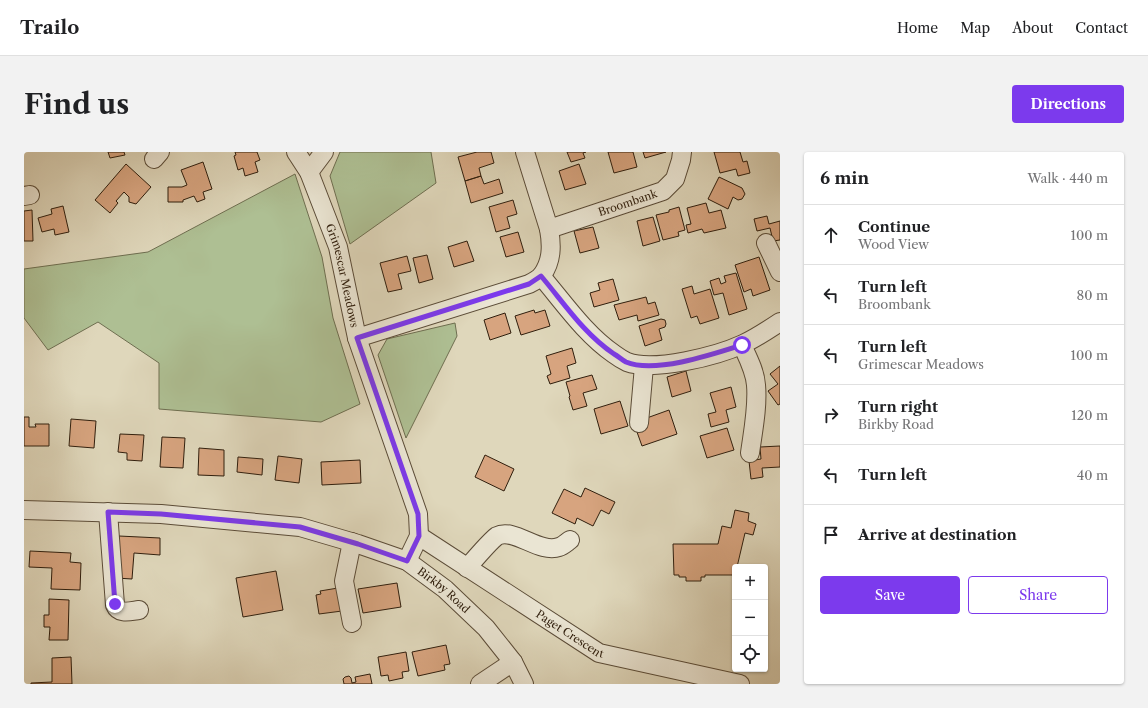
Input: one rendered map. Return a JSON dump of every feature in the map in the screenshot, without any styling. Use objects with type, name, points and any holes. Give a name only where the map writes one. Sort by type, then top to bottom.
[{"type":"street","name":"Grimescar Meadows","points":[[296,152],[309,172],[338,247],[357,338],[418,514],[419,536],[407,561]]},
{"type":"street","points":[[309,172],[324,152]]},
{"type":"street","points":[[357,338],[529,284],[541,276],[549,262],[552,243],[525,152]]},
{"type":"street","name":"Broombank","points":[[549,229],[663,191],[675,179],[682,152]]},
{"type":"street","points":[[766,243],[780,272]]},
{"type":"street","points":[[541,276],[591,336],[626,362],[644,366],[706,357],[742,345],[765,333],[780,322]]},
{"type":"street","points":[[742,345],[752,366],[756,385],[756,404],[750,453]]},
{"type":"street","points":[[639,423],[644,366]]},
{"type":"street","name":"Birkby Road","points":[[24,510],[161,514],[300,527],[352,542],[407,561],[445,589],[486,628],[513,662],[524,684]]},
{"type":"street","points":[[108,512],[116,608],[120,611],[126,612],[139,610]]},
{"type":"street","points":[[467,568],[496,537],[503,534],[511,535],[544,547],[552,548],[560,547],[570,540]]},
{"type":"street","name":"Paget Crescent","points":[[419,536],[599,653],[740,684]]},
{"type":"street","points":[[352,542],[344,581],[352,623]]},
{"type":"street","points":[[480,684],[513,662]]},
{"type":"green space","points":[[340,152],[431,152],[436,183],[350,244],[330,176]]},
{"type":"green space","points":[[295,174],[322,257],[333,318],[360,404],[321,422],[159,409],[159,363],[98,322],[48,350],[24,318],[24,269],[148,252]]},
{"type":"green space","points":[[455,323],[457,336],[406,438],[378,355],[387,339]]},
{"type":"building","points":[[108,152],[124,152],[125,155],[110,158]]},
{"type":"building","points":[[235,152],[257,152],[260,160],[255,162],[258,172],[245,176],[243,168],[238,170],[234,156],[236,155]]},
{"type":"building","points":[[477,152],[491,152],[494,163],[479,168],[481,176],[465,181],[458,157]]},
{"type":"building","points":[[567,152],[586,152],[583,153],[585,158],[571,162]]},
{"type":"building","points":[[608,152],[633,152],[637,167],[614,173]]},
{"type":"building","points":[[643,152],[666,152],[645,158]]},
{"type":"building","points":[[714,152],[740,152],[743,162],[747,161],[750,173],[738,176],[736,169],[720,173]]},
{"type":"building","points":[[203,162],[212,189],[203,192],[205,199],[197,202],[194,196],[183,200],[183,202],[168,202],[168,187],[182,187],[187,185],[181,170]]},
{"type":"building","points":[[126,164],[151,187],[136,204],[129,202],[129,197],[124,192],[116,201],[118,203],[110,213],[95,200]]},
{"type":"building","points":[[579,164],[586,184],[565,190],[559,171]]},
{"type":"building","points":[[481,176],[484,184],[499,179],[503,193],[471,203],[465,181]]},
{"type":"building","points":[[719,177],[742,188],[745,194],[742,199],[738,200],[733,197],[728,209],[708,199]]},
{"type":"building","points":[[513,200],[517,214],[507,217],[510,228],[496,232],[489,207]]},
{"type":"building","points":[[706,203],[709,213],[721,210],[726,228],[704,233],[702,229],[688,233],[686,225],[691,224],[687,208]]},
{"type":"building","points":[[63,206],[69,232],[55,235],[54,229],[42,232],[38,218],[52,214],[51,209]]},
{"type":"building","points":[[679,207],[685,230],[678,232],[679,236],[663,240],[656,215],[669,212],[669,210]]},
{"type":"building","points":[[32,210],[33,241],[24,241],[24,211]]},
{"type":"building","points":[[767,216],[769,224],[780,221],[780,240],[773,241],[770,228],[757,231],[754,219]]},
{"type":"building","points":[[653,217],[660,241],[643,246],[637,221]]},
{"type":"building","points":[[593,227],[599,248],[580,253],[574,231]]},
{"type":"building","points":[[518,232],[524,252],[506,257],[500,237]]},
{"type":"building","points":[[467,241],[474,261],[454,267],[448,247]]},
{"type":"building","points":[[427,255],[433,279],[419,283],[413,258]]},
{"type":"building","points":[[407,256],[411,271],[398,274],[402,289],[388,292],[380,263]]},
{"type":"building","points":[[759,257],[770,290],[753,296],[751,289],[744,292],[735,265]]},
{"type":"building","points":[[736,273],[747,309],[729,315],[723,293],[714,295],[710,281],[719,278],[721,284],[726,282],[724,276]]},
{"type":"building","points":[[613,279],[619,300],[594,307],[590,293],[600,290],[598,283]]},
{"type":"building","points":[[692,286],[694,294],[710,289],[719,318],[700,324],[697,316],[691,318],[682,289]]},
{"type":"building","points":[[646,297],[648,304],[655,302],[659,315],[638,321],[637,315],[619,320],[614,305]]},
{"type":"building","points":[[534,310],[535,313],[545,310],[550,326],[521,335],[515,316]]},
{"type":"building","points":[[505,313],[511,333],[490,340],[484,320]]},
{"type":"building","points":[[661,319],[665,320],[666,324],[665,327],[659,329],[662,340],[645,346],[639,326]]},
{"type":"building","points":[[572,348],[576,363],[567,366],[570,378],[550,384],[547,376],[551,374],[546,356]]},
{"type":"building","points":[[780,366],[780,404],[778,405],[768,391],[778,384],[770,374]]},
{"type":"building","points":[[686,371],[691,391],[672,397],[667,377]]},
{"type":"building","points":[[592,375],[597,389],[583,393],[587,406],[573,410],[566,382]]},
{"type":"building","points":[[731,387],[736,407],[726,410],[729,422],[711,427],[708,414],[716,412],[710,393]]},
{"type":"building","points":[[620,401],[628,426],[601,434],[594,409]]},
{"type":"building","points":[[669,410],[677,434],[642,446],[637,432],[647,428],[644,419]]},
{"type":"building","points":[[24,417],[29,417],[29,427],[36,427],[35,424],[49,424],[49,446],[24,446]]},
{"type":"building","points":[[71,419],[96,421],[94,448],[69,446]]},
{"type":"building","points":[[727,428],[734,450],[707,458],[700,436]]},
{"type":"building","points":[[120,434],[144,435],[142,461],[127,460],[127,453],[118,452]]},
{"type":"building","points":[[162,437],[185,438],[183,468],[160,467]]},
{"type":"building","points":[[780,446],[780,467],[762,468],[763,477],[751,479],[749,461],[761,459],[760,447]]},
{"type":"building","points":[[199,448],[224,450],[224,476],[198,475]]},
{"type":"building","points":[[485,455],[514,469],[504,491],[475,477]]},
{"type":"building","points":[[278,456],[302,459],[299,483],[275,480]]},
{"type":"building","points":[[238,457],[263,459],[262,475],[237,472]]},
{"type":"building","points":[[360,460],[361,483],[322,485],[321,462]]},
{"type":"building","points":[[585,488],[615,502],[609,514],[601,510],[593,526],[577,518],[575,524],[552,513],[564,489],[581,497]]},
{"type":"building","points":[[735,510],[749,513],[748,521],[756,524],[753,535],[745,533],[738,564],[732,564],[732,575],[705,575],[705,577],[701,577],[701,581],[686,581],[686,577],[674,575],[673,544],[718,544],[722,526],[731,528]]},
{"type":"building","points":[[119,536],[160,538],[160,555],[134,553],[132,579],[116,578]]},
{"type":"building","points":[[30,551],[71,553],[70,562],[81,563],[80,590],[51,589],[52,568],[29,567]]},
{"type":"building","points":[[276,571],[283,610],[243,617],[236,578]]},
{"type":"building","points":[[397,583],[401,607],[363,613],[358,589]]},
{"type":"building","points":[[338,588],[342,611],[319,614],[316,595],[321,594],[320,591]]},
{"type":"building","points":[[49,599],[69,600],[68,640],[49,640],[50,627],[44,627],[44,615],[49,615]]},
{"type":"building","points":[[446,645],[450,664],[444,665],[445,670],[418,676],[412,652]]},
{"type":"building","points":[[406,652],[409,671],[402,672],[403,678],[389,681],[388,675],[381,676],[378,657]]},
{"type":"building","points":[[71,657],[72,684],[31,684],[52,682],[52,658]]},
{"type":"building","points":[[370,674],[372,684],[344,684],[343,679],[345,677],[349,676],[352,683],[356,682],[355,677]]},
{"type":"route","points":[[115,604],[108,512],[161,514],[300,527],[358,544],[407,561],[419,536],[418,514],[357,338],[529,284],[541,276],[591,336],[626,362],[644,366],[672,363],[706,357],[742,345]]}]
